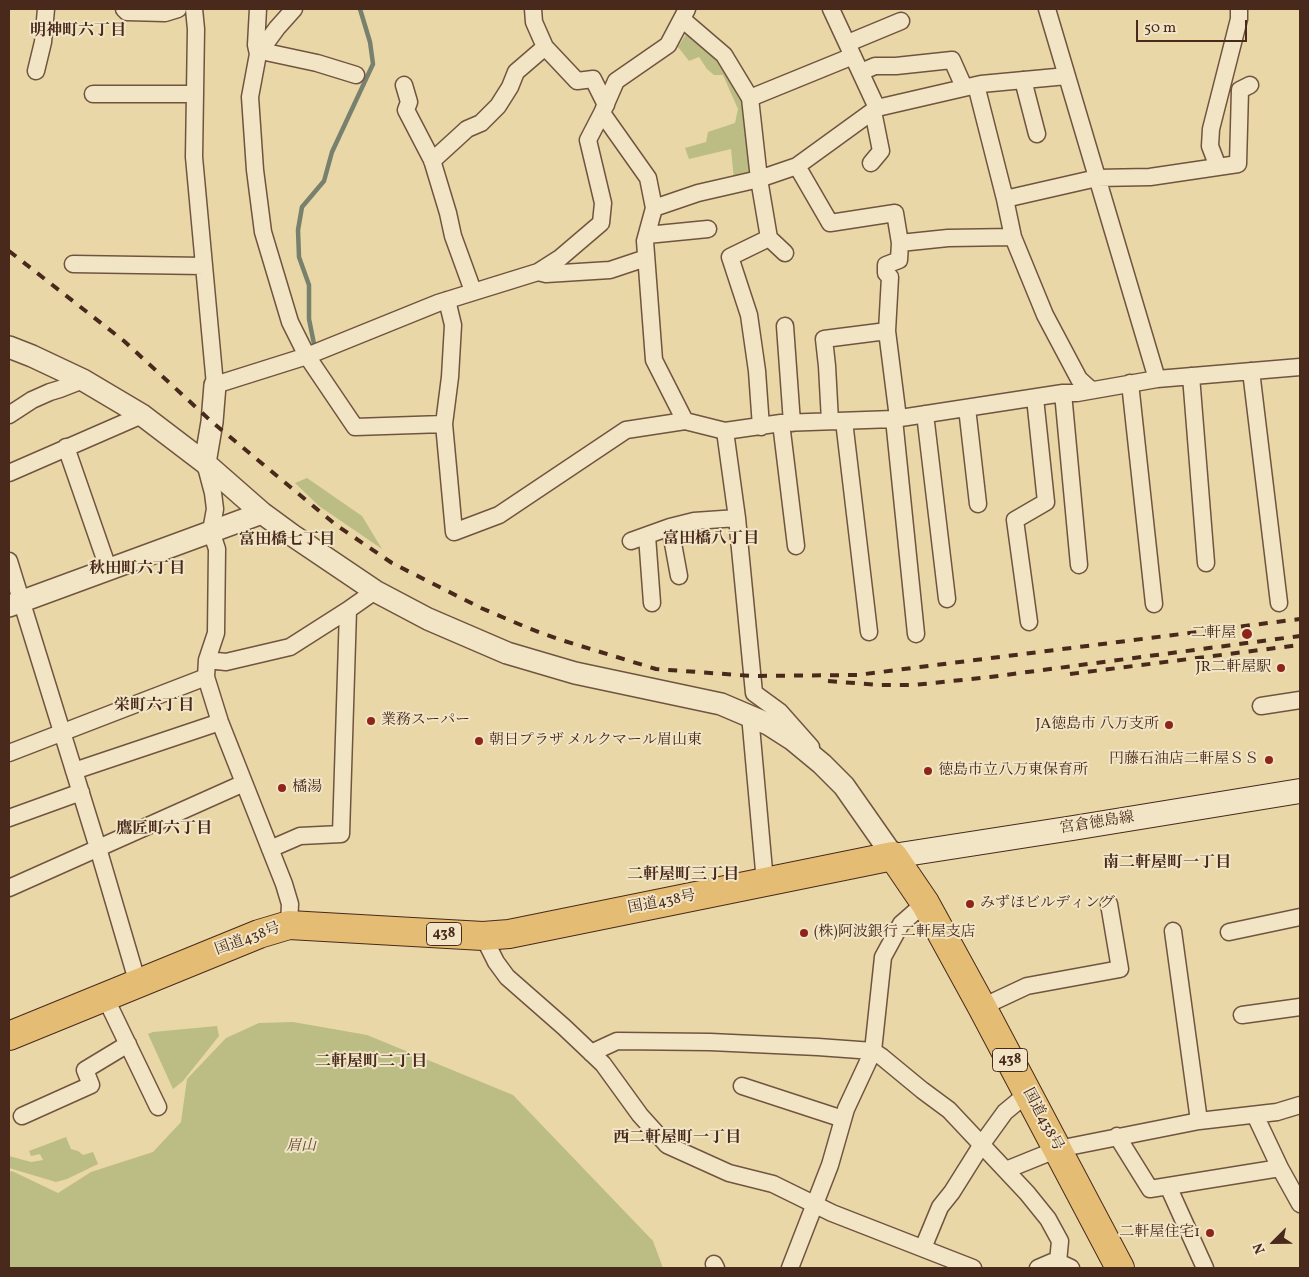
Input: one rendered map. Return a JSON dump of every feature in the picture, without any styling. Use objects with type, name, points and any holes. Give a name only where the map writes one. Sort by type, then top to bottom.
[{"type":"highway","name":"国道438号","points":[[9,1036],[259,934],[289,925],[483,936],[509,934],[893,856],[925,903],[1120,1268]]},
{"type":"main road","name":"宮倉徳島線","points":[[893,856],[1300,791]]},
{"type":"street","points":[[36,71],[46,9]]},
{"type":"street","points":[[124,9],[127,12],[165,13],[178,9]]},
{"type":"street","points":[[194,9],[196,29],[194,157],[215,385],[212,422],[205,463],[215,509],[211,531],[217,549],[216,633],[207,660],[206,677],[220,722],[284,884],[290,904],[289,925]]},
{"type":"street","points":[[258,9],[256,45],[260,52],[317,63],[356,75]]},
{"type":"street","points":[[294,9],[277,28],[260,52],[250,97],[255,170],[263,232],[290,322],[307,356],[355,427],[444,424]]},
{"type":"street","points":[[533,9],[534,22],[545,47],[577,81],[593,79],[604,109],[648,178],[654,208],[645,241],[654,360],[685,421]]},
{"type":"street","points":[[832,9],[861,72],[875,109],[881,151],[871,163]]},
{"type":"street","points":[[1047,9],[1157,379]]},
{"type":"street","points":[[1218,167],[1210,146],[1211,129],[1239,19],[1239,9]]},
{"type":"street","points":[[215,385],[307,356],[447,300],[538,272],[560,258],[601,223],[603,203],[588,140],[616,81],[668,45],[684,14],[724,55],[750,98],[759,179],[769,238],[785,253]]},
{"type":"street","points":[[750,98],[851,50],[901,21]]},
{"type":"street","points":[[432,162],[467,129],[481,123],[498,106],[510,87],[516,72],[545,47]]},
{"type":"street","points":[[861,72],[875,66],[896,66],[952,60],[975,85],[999,144]]},
{"type":"street","points":[[654,208],[698,193],[759,179],[797,166],[875,109],[975,85],[1067,76]]},
{"type":"street","points":[[1023,80],[1037,134]]},
{"type":"street","points":[[404,85],[409,102],[406,110],[432,162],[448,212],[453,236],[473,291]]},
{"type":"street","points":[[975,85],[1005,199],[1012,237],[1045,315],[1085,385]]},
{"type":"street","points":[[1005,199],[1096,178],[1150,177],[1238,164],[1240,90],[1250,85]]},
{"type":"street","points":[[93,94],[195,94]]},
{"type":"street","points":[[797,166],[830,223],[895,213],[900,243],[899,260],[886,265],[886,273],[890,277],[887,331],[916,634]]},
{"type":"street","points":[[646,235],[708,229]]},
{"type":"street","points":[[900,243],[948,238],[1012,237]]},
{"type":"street","points":[[761,427],[757,371],[749,315],[730,257],[769,238]]},
{"type":"street","points":[[538,272],[546,274],[610,270],[646,258]]},
{"type":"street","points":[[73,264],[204,266]]},
{"type":"street","points":[[447,300],[453,325],[450,377],[444,424],[454,532],[499,515],[626,430],[685,421],[725,431],[787,423],[896,418],[1064,393],[1085,385],[1130,383],[1252,370],[1300,367]]},
{"type":"street","points":[[785,326],[787,423],[796,546]]},
{"type":"street","points":[[869,632],[824,339],[887,331]]},
{"type":"street","points":[[9,347],[83,380],[142,415],[205,463],[262,513],[376,591],[428,619],[507,653],[576,673],[722,704],[750,715],[793,740],[822,764],[844,786],[893,856]]},
{"type":"street","points":[[1252,370],[1279,603]]},
{"type":"street","points":[[1191,376],[1206,563]]},
{"type":"street","points":[[9,415],[32,400],[83,380]]},
{"type":"street","points":[[1130,383],[1154,604]]},
{"type":"street","points":[[1064,393],[1079,565]]},
{"type":"street","points":[[1029,622],[1015,520],[1046,502],[1035,398]]},
{"type":"street","points":[[967,408],[978,504]]},
{"type":"street","points":[[925,414],[947,599]]},
{"type":"street","points":[[9,473],[142,415]]},
{"type":"street","points":[[725,431],[737,518],[754,693],[780,712],[812,748],[822,764]]},
{"type":"street","points":[[66,447],[108,568]]},
{"type":"street","points":[[15,603],[262,513]]},
{"type":"street","points":[[630,541],[694,521],[737,518]]},
{"type":"street","points":[[670,527],[679,576]]},
{"type":"street","points":[[647,536],[652,603]]},
{"type":"street","points":[[9,561],[15,603],[62,732],[138,984]]},
{"type":"street","points":[[207,660],[226,662],[290,647],[376,591]]},
{"type":"street","points":[[270,849],[300,836],[342,834],[348,610]]},
{"type":"street","points":[[9,753],[206,677]]},
{"type":"street","points":[[1261,706],[1300,700]]},
{"type":"street","points":[[750,715],[765,882]]},
{"type":"street","points":[[74,771],[220,722]]},
{"type":"street","points":[[9,888],[244,783]]},
{"type":"street","points":[[9,818],[81,792]]},
{"type":"street","points":[[790,1268],[830,1165],[846,1109],[873,1051],[883,957],[901,924],[925,903]]},
{"type":"street","points":[[982,1007],[1027,986],[1120,969],[1109,904]]},
{"type":"street","points":[[1229,932],[1300,917]]},
{"type":"street","points":[[1173,931],[1200,1120]]},
{"type":"street","points":[[483,936],[496,962],[507,978],[564,1027],[603,1064],[640,1115],[667,1145],[729,1173],[773,1184],[832,1212],[973,1268]]},
{"type":"street","points":[[104,997],[158,1107]]},
{"type":"street","points":[[1242,1015],[1300,1007]]},
{"type":"street","points":[[592,1053],[617,1041],[720,1043],[873,1051],[949,1110],[1006,1170],[1048,1219],[1060,1241],[1065,1265],[1052,1262],[1038,1268]]},
{"type":"street","points":[[22,1116],[91,1085],[85,1070],[128,1044]]},
{"type":"street","points":[[742,1086],[843,1119]]},
{"type":"street","points":[[923,1248],[940,1207],[952,1192],[982,1144],[1006,1112],[1028,1093]]},
{"type":"street","points":[[1006,1170],[1058,1149],[1200,1120],[1277,1112],[1300,1105]]},
{"type":"street","points":[[1255,1114],[1280,1168],[1300,1204]]},
{"type":"street","points":[[1117,1136],[1150,1189],[1280,1168]]},
{"type":"street","points":[[1168,1186],[1205,1268]]},
{"type":"green space","points":[[688,31],[704,44],[736,82],[745,99],[753,176],[734,180],[731,149],[689,159],[685,148],[706,142],[708,132],[735,123],[738,109],[723,75],[714,75],[707,69],[699,57],[689,61],[678,47]]},
{"type":"green space","points":[[307,478],[362,516],[382,549],[319,506],[295,483]]},
{"type":"green space","name":"眉山","points":[[293,1022],[367,1035],[513,1095],[653,1241],[663,1268],[9,1268],[9,1172],[12,1171],[58,1193],[91,1172],[153,1152],[181,1122],[187,1079],[226,1038],[259,1023]]},
{"type":"green space","points":[[217,1026],[219,1036],[183,1081],[173,1089],[148,1034]]},
{"type":"green space","points":[[66,1137],[71,1149],[83,1155],[93,1152],[98,1164],[67,1179],[56,1182],[9,1168],[9,1156],[31,1162],[43,1160],[40,1154],[31,1156],[29,1151]]},
{"type":"waterway","points":[[314,344],[309,319],[309,285],[299,257],[298,230],[302,207],[324,181],[332,152],[373,64],[370,42],[360,9]]},
{"type":"railway","points":[[9,251],[124,341],[212,422],[336,525],[392,563],[481,608],[528,628],[656,669],[752,676],[857,675],[1300,619]]},
{"type":"railway","points":[[828,681],[879,685],[914,685],[990,677],[1300,636]]},
{"type":"railway","points":[[1070,674],[1300,645]]},
{"type":"place","name":"二軒屋","points":[[1247,634]]},
{"type":"place","name":"JR二軒屋駅","points":[[1281,668]]},
{"type":"place","name":"業務スーパー","points":[[371,721]]},
{"type":"place","name":"JA徳島市 八万支所","points":[[1169,725]]},
{"type":"place","name":"朝日プラザ メルクマール眉山東","points":[[479,741]]},
{"type":"place","name":"円藤石油店二軒屋ＳＳ","points":[[1269,760]]},
{"type":"place","name":"徳島市立八万東保育所","points":[[928,771]]},
{"type":"place","name":"橘湯","points":[[282,788]]},
{"type":"place","name":"みずほビルディング","points":[[970,904]]},
{"type":"place","name":"(株)阿波銀行 二軒屋支店","points":[[804,933]]},
{"type":"place","name":"二軒屋住宅1","points":[[1210,1233]]},
{"type":"district","name":"明神町六丁目","points":[[78,32]]},
{"type":"district","name":"富田橋八丁目","points":[[711,540]]},
{"type":"district","name":"富田橋七丁目","points":[[287,541]]},
{"type":"district","name":"秋田町六丁目","points":[[137,570]]},
{"type":"district","name":"栄町六丁目","points":[[154,707]]},
{"type":"district","name":"鷹匠町六丁目","points":[[164,830]]},
{"type":"district","name":"南二軒屋町一丁目","points":[[1167,864]]},
{"type":"district","name":"二軒屋町三丁目","points":[[683,876]]},
{"type":"district","name":"二軒屋町二丁目","points":[[371,1063]]},
{"type":"district","name":"西二軒屋町一丁目","points":[[677,1139]]}]
